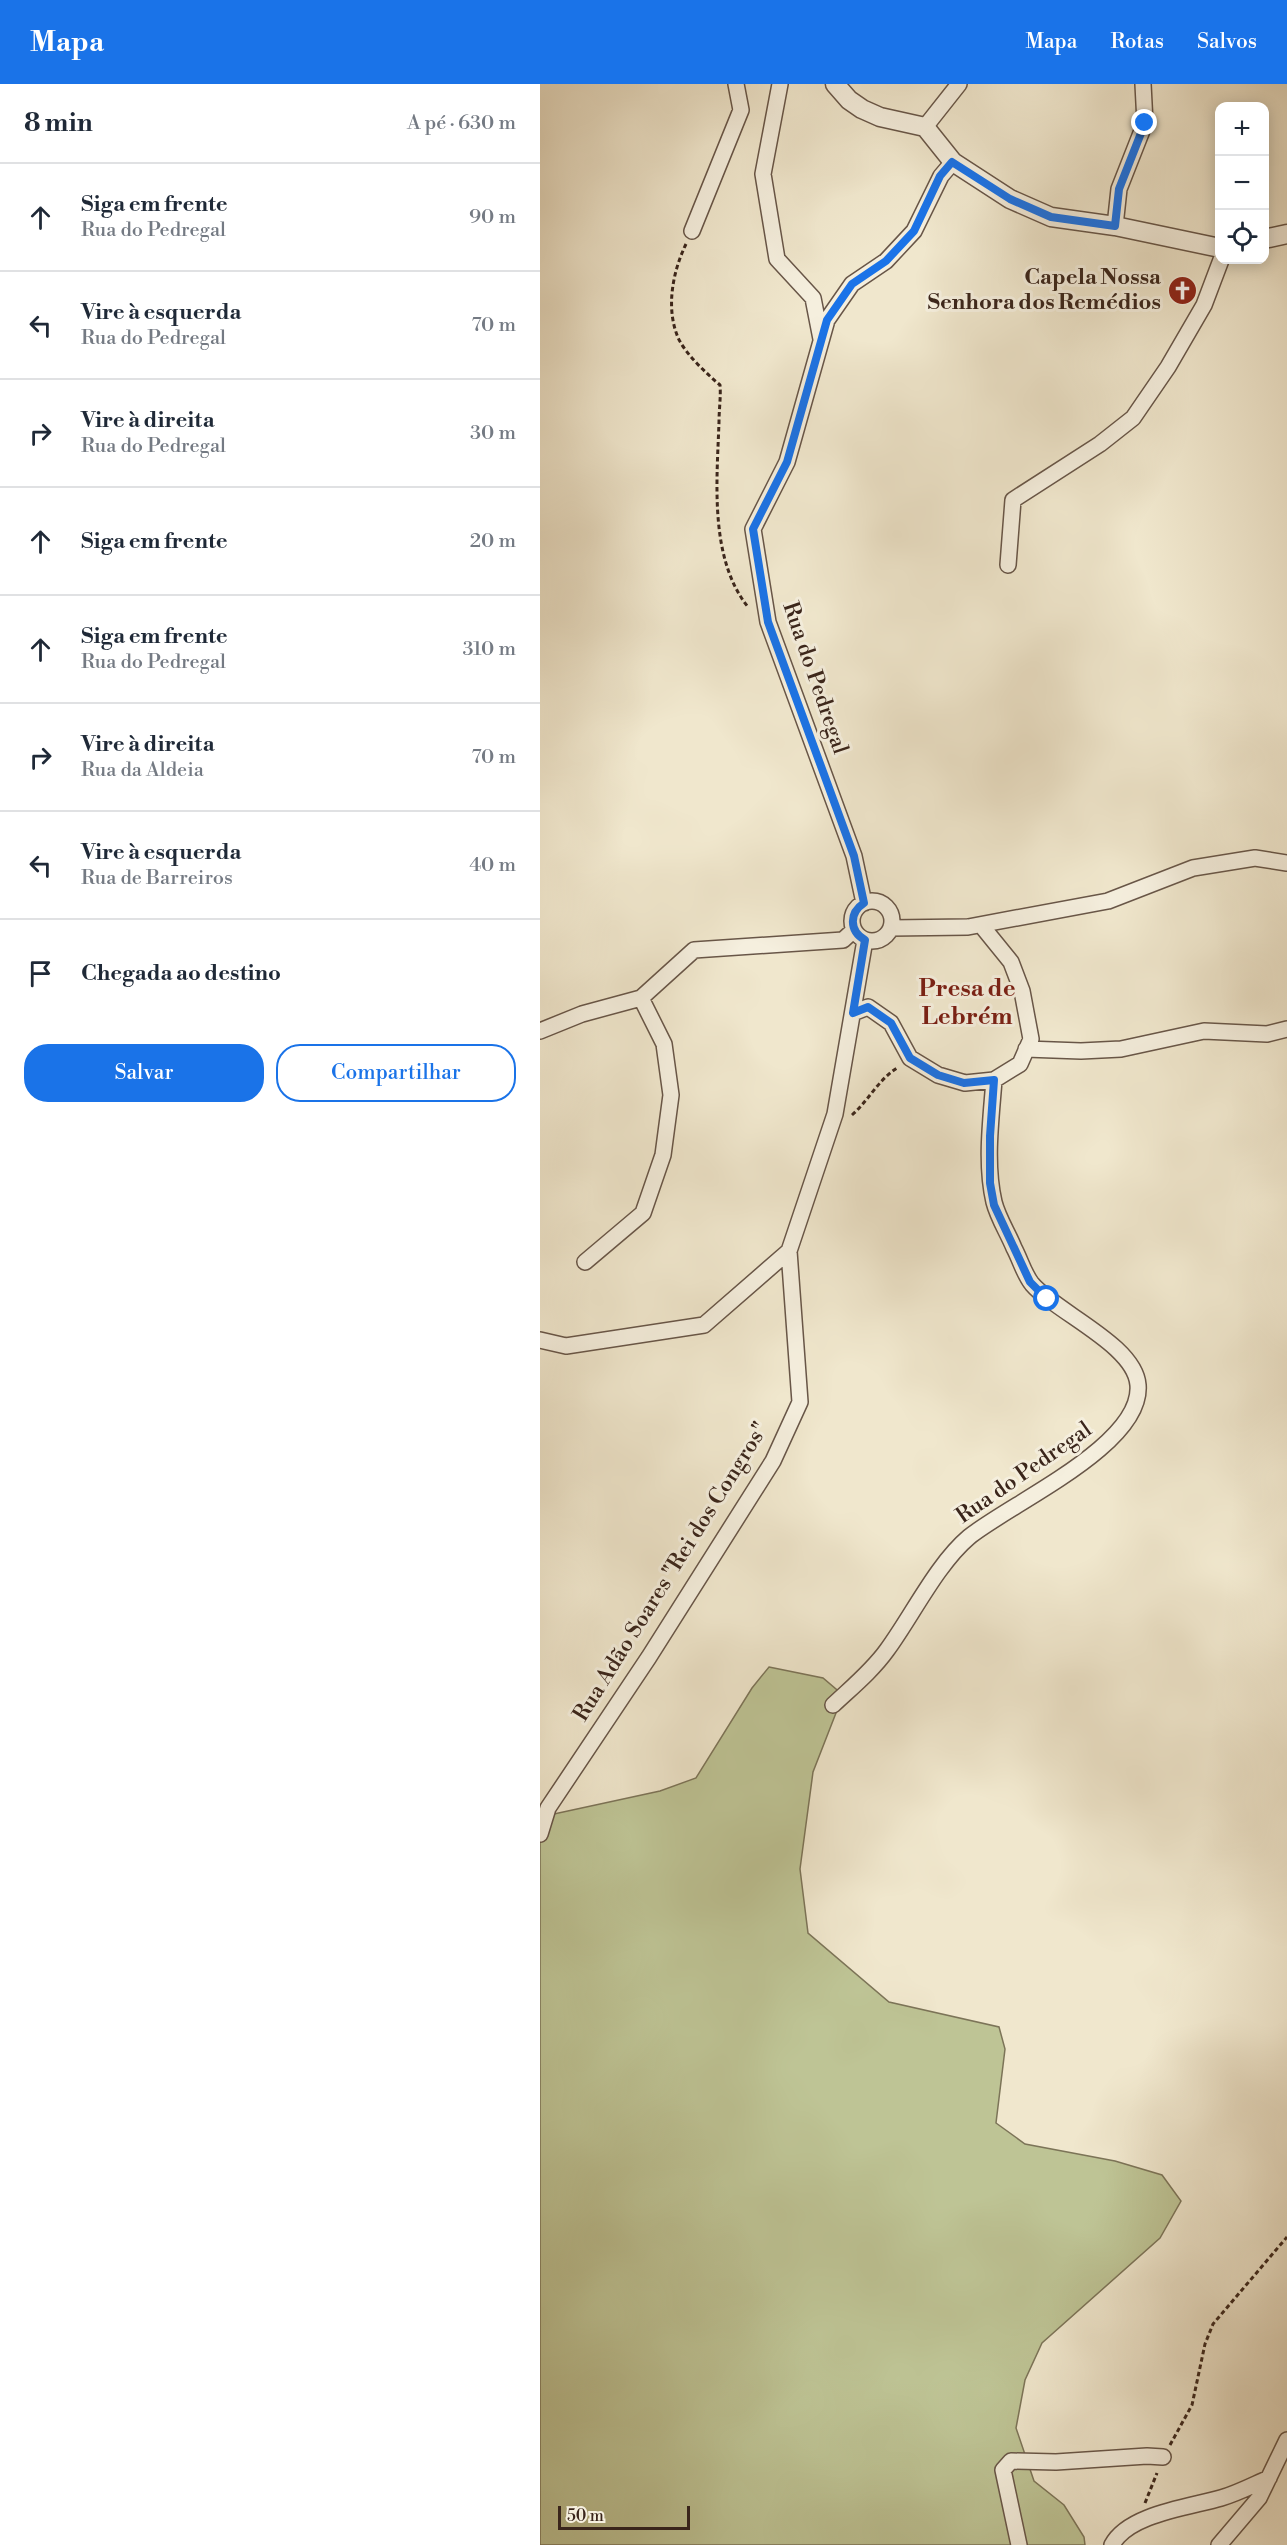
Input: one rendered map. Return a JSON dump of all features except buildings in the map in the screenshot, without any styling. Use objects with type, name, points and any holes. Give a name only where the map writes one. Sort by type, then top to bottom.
[{"type":"street","points":[[692,231],[741,110],[736,84]]},
{"type":"street","points":[[780,84],[763,174],[777,259],[813,298],[821,342]]},
{"type":"street","points":[[835,84],[849,100],[862,109],[880,117],[926,127],[952,162],[1010,199],[1051,217],[1115,226],[1215,247]]},
{"type":"street","points":[[926,127],[959,84]]},
{"type":"street","points":[[1115,226],[1119,189],[1145,123],[1143,84]]},
{"type":"street","name":"Rua do Pedregal","points":[[864,903],[854,856],[768,622],[753,529],[787,462],[827,320],[852,284],[886,261],[914,231],[940,176],[952,162]]},
{"type":"street","points":[[1269,238],[1287,234]]},
{"type":"street","points":[[1008,566],[1013,500],[1100,444],[1132,418],[1168,367],[1204,305],[1219,264]]},
{"type":"street","points":[[891,928],[981,925],[1108,901],[1193,868],[1255,858],[1287,863]]},
{"type":"street","points":[[864,903],[883,904],[891,915],[891,928],[884,938],[872,941],[860,935],[852,924],[855,912],[864,903]]},
{"type":"street","points":[[853,1013],[868,1007],[891,1023],[910,1058],[938,1075],[964,1083],[994,1080],[1020,1064],[1031,1039],[1022,991],[1011,962],[981,925]]},
{"type":"street","points":[[540,1031],[582,1014],[641,998],[694,950],[843,940],[860,935]]},
{"type":"street","points":[[540,1340],[566,1346],[704,1325],[789,1251],[835,1114],[853,1013],[860,935]]},
{"type":"street","points":[[585,1262],[643,1213],[663,1155],[671,1095],[664,1044],[641,998]]},
{"type":"street","points":[[1026,1049],[1082,1051],[1121,1049],[1204,1031],[1267,1034],[1287,1029]]},
{"type":"street","name":"Rua do Pedregal","points":[[833,1706],[885,1653],[952,1554],[970,1537],[1062,1477],[1107,1443],[1126,1423],[1136,1406],[1138,1384],[1133,1368],[1119,1351],[1078,1318],[1047,1299],[1030,1282],[994,1205],[990,1183],[990,1136],[994,1080]]},
{"type":"street","name":"Rua Adão Soares \"Rei dos Congros\"","points":[[540,1834],[548,1808],[649,1657],[772,1461],[800,1402],[789,1251]]},
{"type":"street","points":[[1219,2545],[1258,2498],[1287,2440]]},
{"type":"street","points":[[1019,2545],[1003,2470],[1011,2461],[1056,2462],[1163,2457]]},
{"type":"street","points":[[1112,2545],[1117,2537],[1138,2521],[1224,2497],[1269,2478]]},
{"type":"path","points":[[692,231],[673,281],[672,308],[675,327],[681,343],[707,374],[720,385],[717,484],[720,529],[728,568],[738,594],[750,608],[768,622]]},
{"type":"path","points":[[835,1114],[851,1116],[867,1102],[884,1077],[910,1058]]},
{"type":"path","points":[[1138,2521],[1163,2457],[1192,2405],[1205,2344],[1213,2324],[1287,2237]]},
{"type":"green space","points":[[769,1667],[823,1678],[843,1695],[813,1772],[800,1869],[808,1933],[889,2002],[999,2027],[1005,2049],[996,2123],[1025,2144],[1115,2161],[1162,2175],[1181,2201],[1160,2238],[1042,2343],[1025,2380],[1016,2428],[1034,2481],[1064,2505],[1084,2537],[1085,2545],[540,2545],[540,1817],[660,1791],[696,1778],[752,1688]]},
{"type":"place","name":"Capela Nossa Senhora dos Remédios","points":[[1182,290]]},
{"type":"district","name":"Presa de Lebrém","points":[[967,1003]]},
{"type":"route","points":[[1047,1299],[1030,1282],[994,1205],[990,1183],[990,1136],[994,1080],[964,1083],[938,1075],[910,1058],[891,1023],[868,1007],[853,1013],[865,940],[857,934],[852,924],[855,912],[864,903],[854,856],[768,622],[753,529],[787,462],[827,320],[852,284],[886,261],[914,231],[940,176],[952,162],[1010,199],[1051,217],[1115,226],[1119,189],[1145,123]]}]
